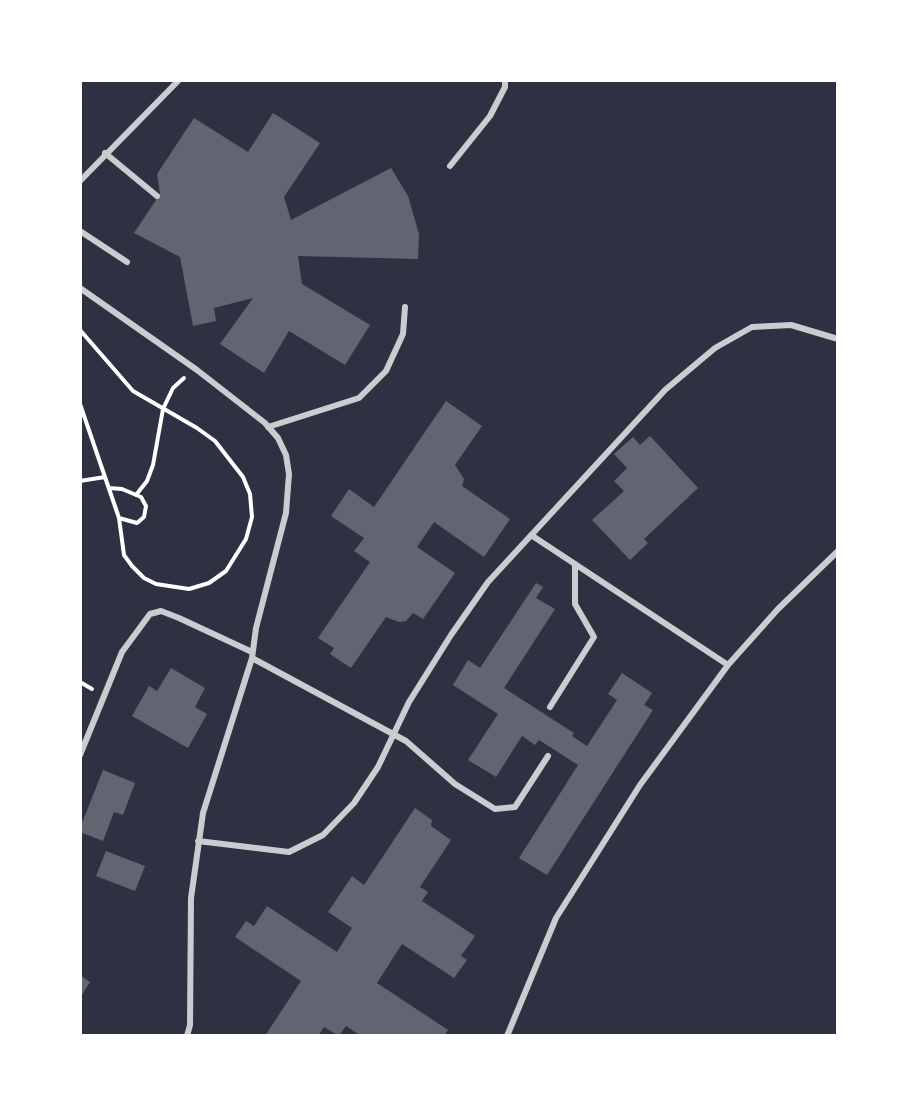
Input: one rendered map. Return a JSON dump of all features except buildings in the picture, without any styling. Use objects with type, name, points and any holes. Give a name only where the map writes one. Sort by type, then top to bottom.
[{"type":"lane","points":[[80,181],[179,80]]},
{"type":"lane","points":[[450,166],[490,116],[505,87],[505,80]]},
{"type":"lane","points":[[105,153],[157,196]]},
{"type":"lane","points":[[80,231],[127,262]]},
{"type":"lane","points":[[80,288],[231,395],[268,427],[278,438],[286,455],[290,493],[252,655],[239,704],[221,751],[198,841],[191,898],[190,1025],[187,1036]]},
{"type":"lane","points":[[268,427],[359,398],[386,371],[403,334],[405,307]]},
{"type":"lane","points":[[198,841],[289,852],[323,835],[354,803],[378,767],[409,702],[488,582],[665,390],[715,348],[752,327],[791,325],[838,339]]},
{"type":"lane","points":[[531,535],[728,665]]},
{"type":"lane","points":[[507,1036],[556,918],[640,785],[728,665],[778,609],[838,551]]},
{"type":"lane","points":[[550,707],[594,637],[575,604],[575,564]]},
{"type":"lane","points":[[80,755],[122,652],[150,614],[161,611],[252,655],[406,741],[455,784],[495,809],[515,807],[548,756]]},
{"type":"path","points":[[80,330],[133,391],[215,441],[243,477],[250,494],[252,517],[246,539],[226,571],[209,583],[189,589],[166,586],[144,578],[124,555],[119,518],[80,404]]},
{"type":"path","points":[[136,495],[147,481],[153,465],[163,409],[173,388],[188,374]]},
{"type":"path","points":[[80,481],[105,477]]},
{"type":"path","points":[[109,488],[122,489],[141,497],[146,506],[144,517],[137,523],[119,518]]}]
